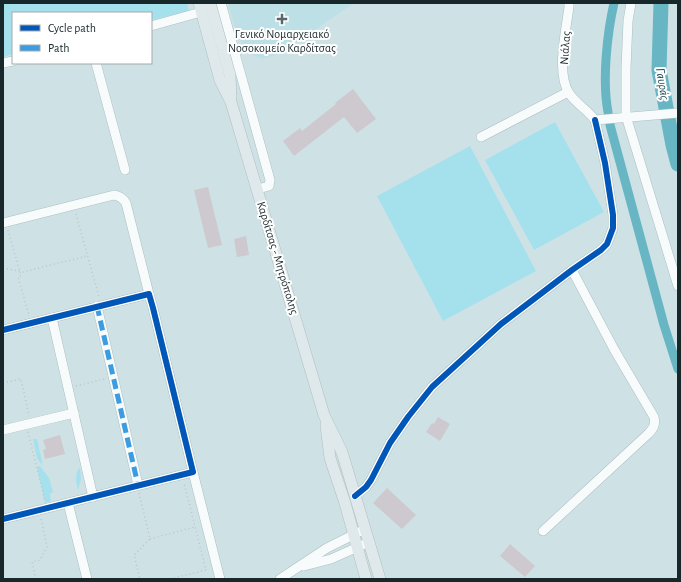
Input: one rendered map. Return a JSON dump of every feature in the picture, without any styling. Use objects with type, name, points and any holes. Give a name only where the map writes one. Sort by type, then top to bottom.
[{"type":"main road","name":"Καρδίτσας - Μητρόπολης","points":[[210,3],[230,75],[231,102]]},
{"type":"main road","name":"Καρδίτσας - Μητρόπολης","points":[[200,7],[220,80],[231,102],[258,189],[324,415],[330,458],[366,579]]},
{"type":"main road","name":"Καρδίτσας - Μητρόπολης","points":[[324,415],[342,452],[380,579]]},
{"type":"street","points":[[221,3],[270,180],[269,186],[258,189]]},
{"type":"street","name":"Νιάλας","points":[[568,3],[569,7],[564,39],[563,66],[568,92]]},
{"type":"street","points":[[631,3],[628,21],[626,116],[678,286]]},
{"type":"street","points":[[152,26],[200,7]]},
{"type":"street","points":[[96,64],[125,170]]},
{"type":"street","points":[[356,496],[371,480],[390,443],[432,387],[490,334],[572,270],[602,250],[611,236],[613,228],[613,215],[605,163],[595,120],[589,112],[568,92],[481,137]]},
{"type":"street","points":[[595,120],[678,112]]},
{"type":"street","points":[[4,223],[114,195],[120,196],[124,199],[148,294],[153,308],[192,472],[220,579]]},
{"type":"street","points":[[543,531],[648,434],[652,430],[655,423],[654,417],[615,351],[572,270]]},
{"type":"street","points":[[3,330],[148,294]]},
{"type":"street","points":[[99,306],[113,377],[138,485]]},
{"type":"street","points":[[52,318],[93,497]]},
{"type":"street","points":[[3,430],[74,413]]},
{"type":"street","points":[[3,519],[192,472]]},
{"type":"street","points":[[68,503],[87,579]]},
{"type":"street","points":[[280,579],[327,548],[365,529]]},
{"type":"street","points":[[299,567],[331,559],[369,542]]},
{"type":"path","points":[[74,206],[99,306]]},
{"type":"path","points":[[4,223],[20,272],[21,276],[18,277],[31,323]]},
{"type":"path","points":[[3,268],[20,272],[87,256]]},
{"type":"path","points":[[68,388],[113,377]]},
{"type":"path","points":[[3,383],[21,379],[29,424],[43,509],[47,547],[40,560],[32,562],[36,579]]},
{"type":"path","points":[[170,579],[206,570],[182,475]]},
{"type":"path","points":[[138,485],[150,539]]},
{"type":"path","points":[[140,579],[134,554],[150,539],[195,527]]},
{"type":"shaded area","points":[[3,3],[187,3],[189,11],[152,20],[152,12],[12,12],[12,54],[3,57]]},
{"type":"shaded area","name":"Γενικό Νομαρχειακό Νοσοκομείο Καρδίτσας","points":[[228,3],[354,3],[282,53],[262,59],[248,53],[237,35]]},
{"type":"shaded area","points":[[555,122],[604,212],[534,250],[485,160]]},
{"type":"shaded area","points":[[470,146],[536,271],[443,321],[377,196]]},
{"type":"shaded area","points":[[33,439],[37,439],[43,466],[37,458]]},
{"type":"shaded area","points":[[40,466],[49,478],[53,492],[50,494],[51,501],[45,503],[37,467]]},
{"type":"shaded area","points":[[80,467],[81,479],[78,490],[76,475]]},
{"type":"building","points":[[353,89],[376,119],[357,133],[344,117],[294,156],[283,141],[300,128],[302,131]]},
{"type":"building","points":[[208,187],[222,245],[208,248],[194,190]]},
{"type":"building","points":[[246,236],[249,255],[237,257],[234,239]]},
{"type":"building","points":[[438,417],[450,424],[440,441],[426,432],[432,423],[434,424]]},
{"type":"building","points":[[60,435],[65,454],[45,459],[43,450],[46,449],[43,440]]},
{"type":"building","points":[[387,488],[416,515],[402,529],[373,503]]},
{"type":"building","points":[[510,544],[535,566],[525,577],[500,556]]},
{"type":"waterway","points":[[608,112],[605,72],[609,29],[614,3]]},
{"type":"waterway","name":"Γαυράς","points":[[661,3],[659,70],[678,164]]},
{"type":"waterway","points":[[610,125],[664,325],[678,369]]},
{"type":"marked path","points":[[97,306],[138,485]]},
{"type":"cycle path","points":[[355,496],[366,487],[371,480],[390,443],[432,387],[501,324],[607,244],[613,228],[613,215],[605,163],[595,120]]},
{"type":"cycle path","points":[[3,330],[149,294],[193,472],[3,519]]},
{"type":"place","name":"Γενικό Νομαρχειακό Νοσοκομείο Καρδίτσας","points":[[282,19]]}]
